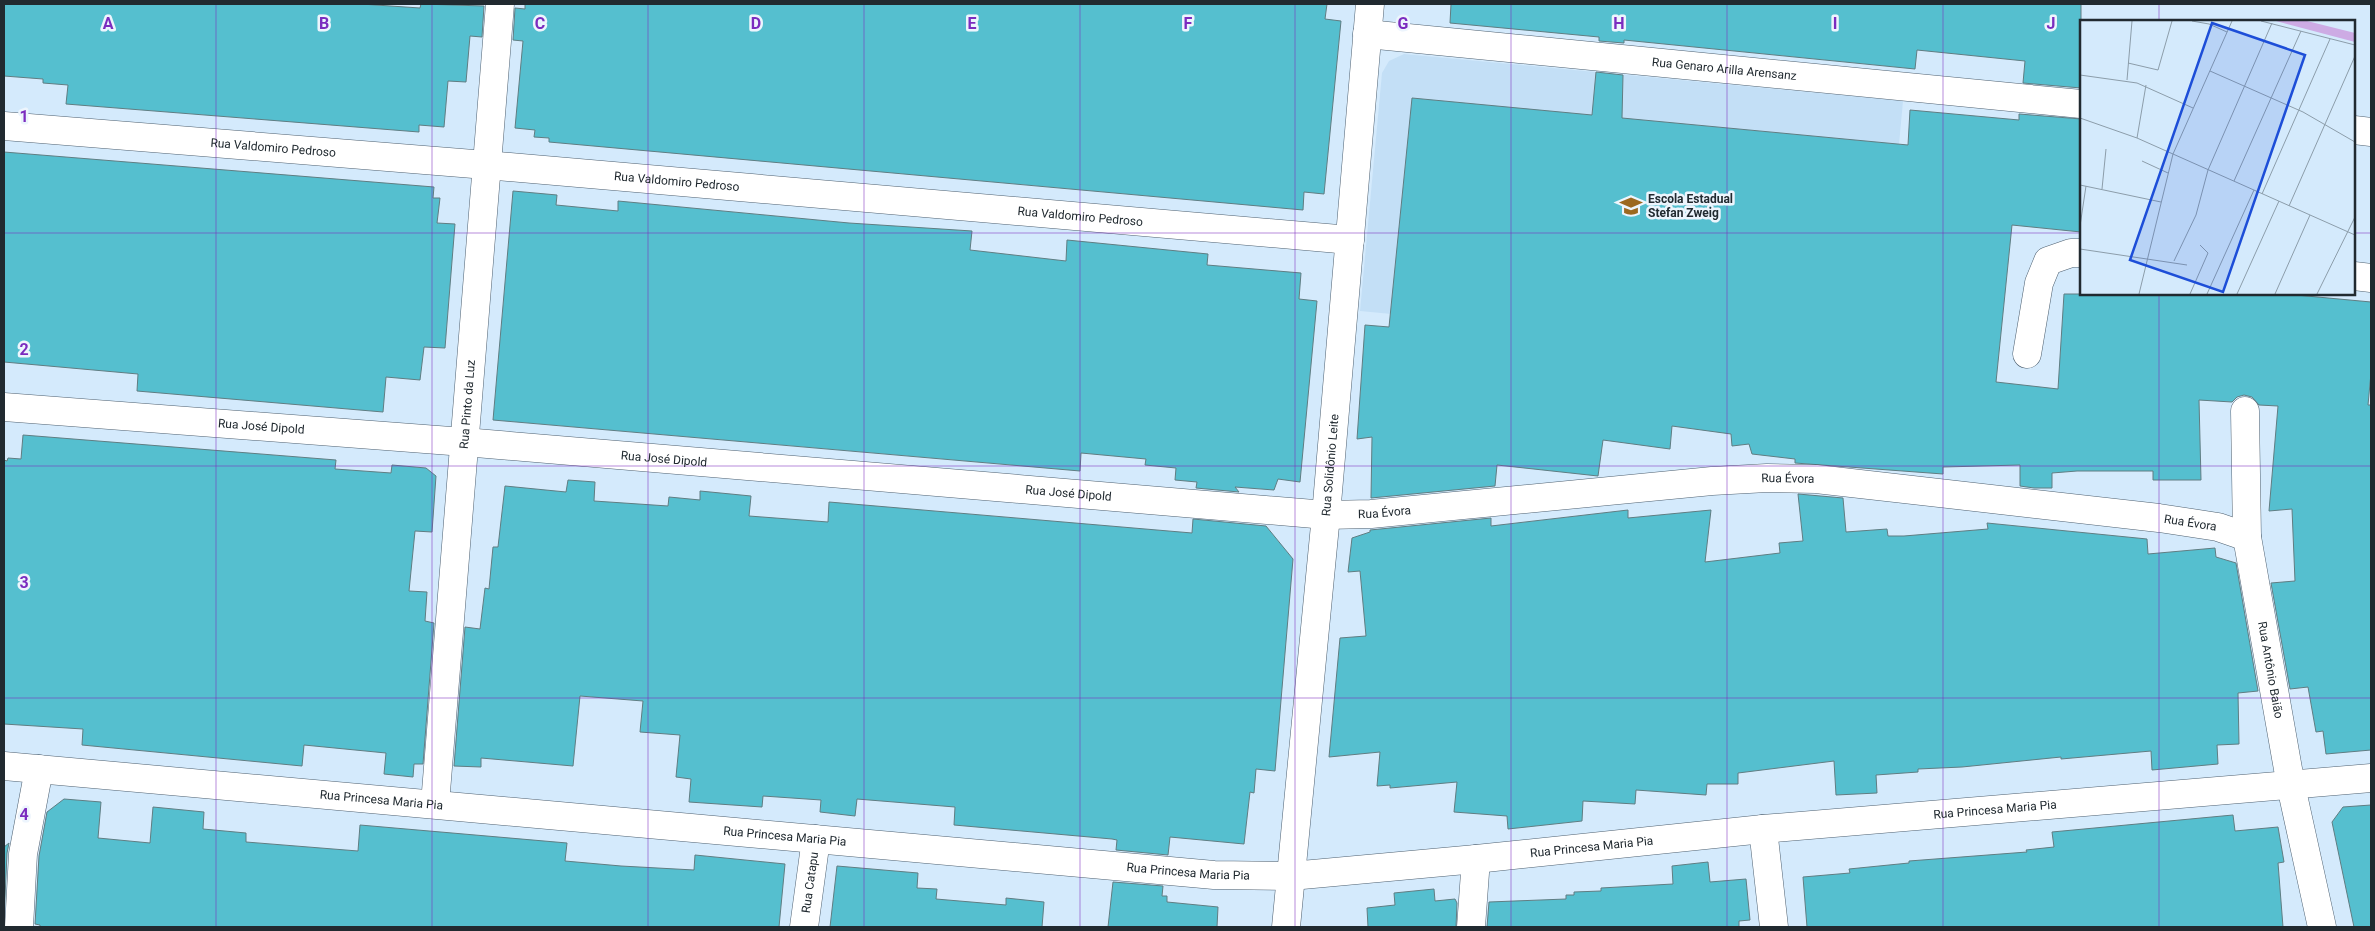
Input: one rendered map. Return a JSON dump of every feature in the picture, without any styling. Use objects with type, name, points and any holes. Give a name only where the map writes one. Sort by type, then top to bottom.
[{"type":"street","name":"Rua Pinto da Luz","points":[[435,804],[500,4]]},
{"type":"street","name":"Rua Solidônio Leite","points":[[1286,927],[1326,515],[1370,4]]},
{"type":"street","name":"Rua Genaro Arilla Arensanz","points":[[1367,34],[2080,104]]},
{"type":"street","name":"Rua Valdomiro Pedroso","points":[[4,126],[486,165],[1350,240]]},
{"type":"street","points":[[2355,130],[2371,132]]},
{"type":"street","points":[[2028,354],[2039,283],[2048,261],[2071,253],[2080,253]]},
{"type":"street","points":[[2355,276],[2371,278]]},
{"type":"street","name":"Rua José Dipold","points":[[4,407],[464,442],[1326,515]]},
{"type":"street","name":"Rua Antônio Baião","points":[[2245,411],[2247,537],[2291,786],[2322,927]]},
{"type":"street","name":"Rua Évora","points":[[1326,515],[1371,514],[1702,482],[1767,478],[1816,480],[2160,518],[2218,527],[2247,537]]},
{"type":"street","name":"Rua Princesa Maria Pia","points":[[4,766],[1214,875],[1291,876],[1763,829],[2371,778]]},
{"type":"street","points":[[18,927],[23,854],[39,769]]},
{"type":"street","points":[[1763,829],[1774,927]]},
{"type":"street","name":"Rua Catapu","points":[[804,927],[816,839]]},
{"type":"street","points":[[1471,927],[1476,859]]},
{"type":"shaded area","name":"Escola Estadual Stefan Zweig","points":[[1404,54],[1903,101],[1879,360],[1360,311],[1382,73],[1389,61]]},
{"type":"building","points":[[4,4],[361,4],[420,8],[421,4],[484,6],[482,37],[470,36],[466,82],[448,81],[444,127],[419,125],[419,132],[66,104],[68,85],[43,83],[43,79],[4,76]]},
{"type":"building","points":[[525,4],[1327,4],[1325,19],[1341,21],[1324,194],[1304,192],[1303,210],[549,142],[549,138],[534,137],[535,130],[515,128],[523,41],[513,40],[515,8],[525,9]]},
{"type":"building","points":[[1451,4],[2081,4],[2080,88],[2023,83],[2025,61],[1917,50],[1915,69],[1624,40],[1624,43],[1599,41],[1599,37],[1450,23]]},
{"type":"building","points":[[1596,72],[1623,75],[1622,118],[1908,145],[1910,110],[2019,120],[2019,114],[2080,119],[2080,232],[2012,225],[1996,382],[2058,389],[2064,294],[2296,295],[2371,302],[2371,373],[2368,405],[2371,405],[2371,750],[2326,754],[2323,731],[2316,732],[2308,687],[2290,689],[2271,583],[2295,581],[2292,509],[2269,511],[2278,406],[2259,405],[2252,397],[2244,395],[2237,397],[2232,402],[2199,400],[2201,480],[2153,480],[2153,471],[2077,471],[2052,473],[2052,488],[2034,488],[2020,486],[2020,465],[1943,467],[1943,474],[1795,463],[1795,459],[1752,454],[1749,444],[1732,446],[1731,434],[1672,426],[1670,449],[1603,440],[1598,476],[1497,465],[1495,486],[1371,498],[1372,437],[1357,439],[1365,325],[1389,327],[1412,98],[1592,115]]},
{"type":"building","points":[[4,152],[434,187],[433,198],[440,198],[437,223],[455,224],[445,348],[424,347],[420,380],[386,377],[383,412],[137,391],[138,374],[4,362]]},
{"type":"building","points":[[513,191],[557,195],[556,205],[618,211],[618,201],[849,223],[972,231],[970,250],[1066,261],[1067,240],[1208,254],[1207,265],[1301,273],[1299,299],[1317,301],[1300,482],[1278,479],[1274,490],[1235,487],[1239,492],[1196,488],[1197,482],[1175,480],[1176,468],[1145,465],[1146,459],[1081,453],[1080,471],[493,420]]},
{"type":"building","points":[[23,435],[336,460],[335,469],[391,473],[392,465],[426,468],[436,476],[432,532],[415,531],[409,591],[427,592],[425,621],[434,623],[423,764],[414,764],[413,777],[384,774],[386,753],[304,745],[302,766],[82,745],[83,729],[4,724],[4,460],[7,461],[8,458],[21,459]]},
{"type":"building","points":[[568,480],[595,482],[594,501],[668,506],[669,497],[700,500],[700,491],[751,496],[749,516],[828,522],[829,502],[1192,533],[1193,519],[1266,526],[1293,559],[1275,771],[1256,769],[1254,793],[1250,792],[1244,844],[1170,837],[1168,855],[1116,850],[1117,840],[1112,839],[954,825],[955,807],[857,799],[855,816],[820,812],[821,800],[763,796],[762,807],[689,802],[691,779],[676,777],[680,735],[640,732],[643,701],[580,696],[573,766],[481,758],[481,767],[454,766],[465,627],[480,629],[485,588],[489,589],[493,547],[498,547],[505,486],[566,492]]},
{"type":"building","points":[[1798,494],[1843,498],[1846,532],[1887,529],[1888,536],[1904,536],[1988,529],[1987,523],[2147,539],[2148,554],[2215,548],[2216,557],[2236,563],[2258,691],[2238,693],[2239,744],[2217,745],[2218,764],[2152,770],[2151,751],[2061,759],[2061,757],[1962,767],[1918,769],[1918,772],[1876,775],[1877,793],[1836,795],[1834,761],[1738,773],[1738,784],[1707,784],[1706,795],[1636,790],[1635,804],[1583,801],[1582,821],[1508,829],[1507,816],[1454,812],[1457,782],[1390,788],[1390,785],[1377,786],[1380,752],[1329,757],[1340,638],[1366,636],[1360,571],[1348,572],[1352,538],[1370,532],[1370,530],[1491,518],[1491,526],[1628,510],[1628,518],[1711,510],[1705,562],[1780,553],[1779,543],[1803,541]]},
{"type":"building","points":[[64,799],[101,802],[98,838],[150,843],[153,807],[204,812],[203,829],[246,833],[246,842],[358,851],[360,825],[567,843],[565,861],[694,870],[695,855],[785,864],[779,927],[40,927],[40,925],[35,924],[39,856],[47,812]]},
{"type":"building","points":[[2371,805],[2371,927],[2354,927],[2332,822],[2343,807]]},
{"type":"building","points":[[2233,815],[2235,831],[2278,827],[2284,862],[2278,863],[2283,927],[1807,927],[1803,877],[1850,873],[1849,869],[1909,863],[1909,861],[2027,852],[2026,850],[2054,847],[2052,832]]},
{"type":"building","points":[[9,843],[7,853],[4,920],[4,847]]},
{"type":"building","points":[[1708,862],[1710,882],[1746,879],[1750,920],[1739,921],[1739,927],[1487,927],[1489,902],[1566,899],[1566,895],[1574,895],[1574,892],[1601,891],[1601,888],[1673,884],[1672,866]]},
{"type":"building","points":[[837,866],[918,873],[917,888],[937,889],[936,899],[1006,905],[1006,898],[1044,902],[1042,927],[830,927]]},
{"type":"building","points":[[1113,882],[1163,886],[1162,896],[1167,896],[1167,902],[1218,907],[1217,927],[1108,927]]},
{"type":"building","points":[[1434,889],[1435,901],[1455,899],[1457,903],[1456,927],[1368,927],[1367,908],[1395,905],[1394,893]]},
{"type":"place","name":"Escola Estadual Stefan Zweig","points":[[1631,206]]}]
